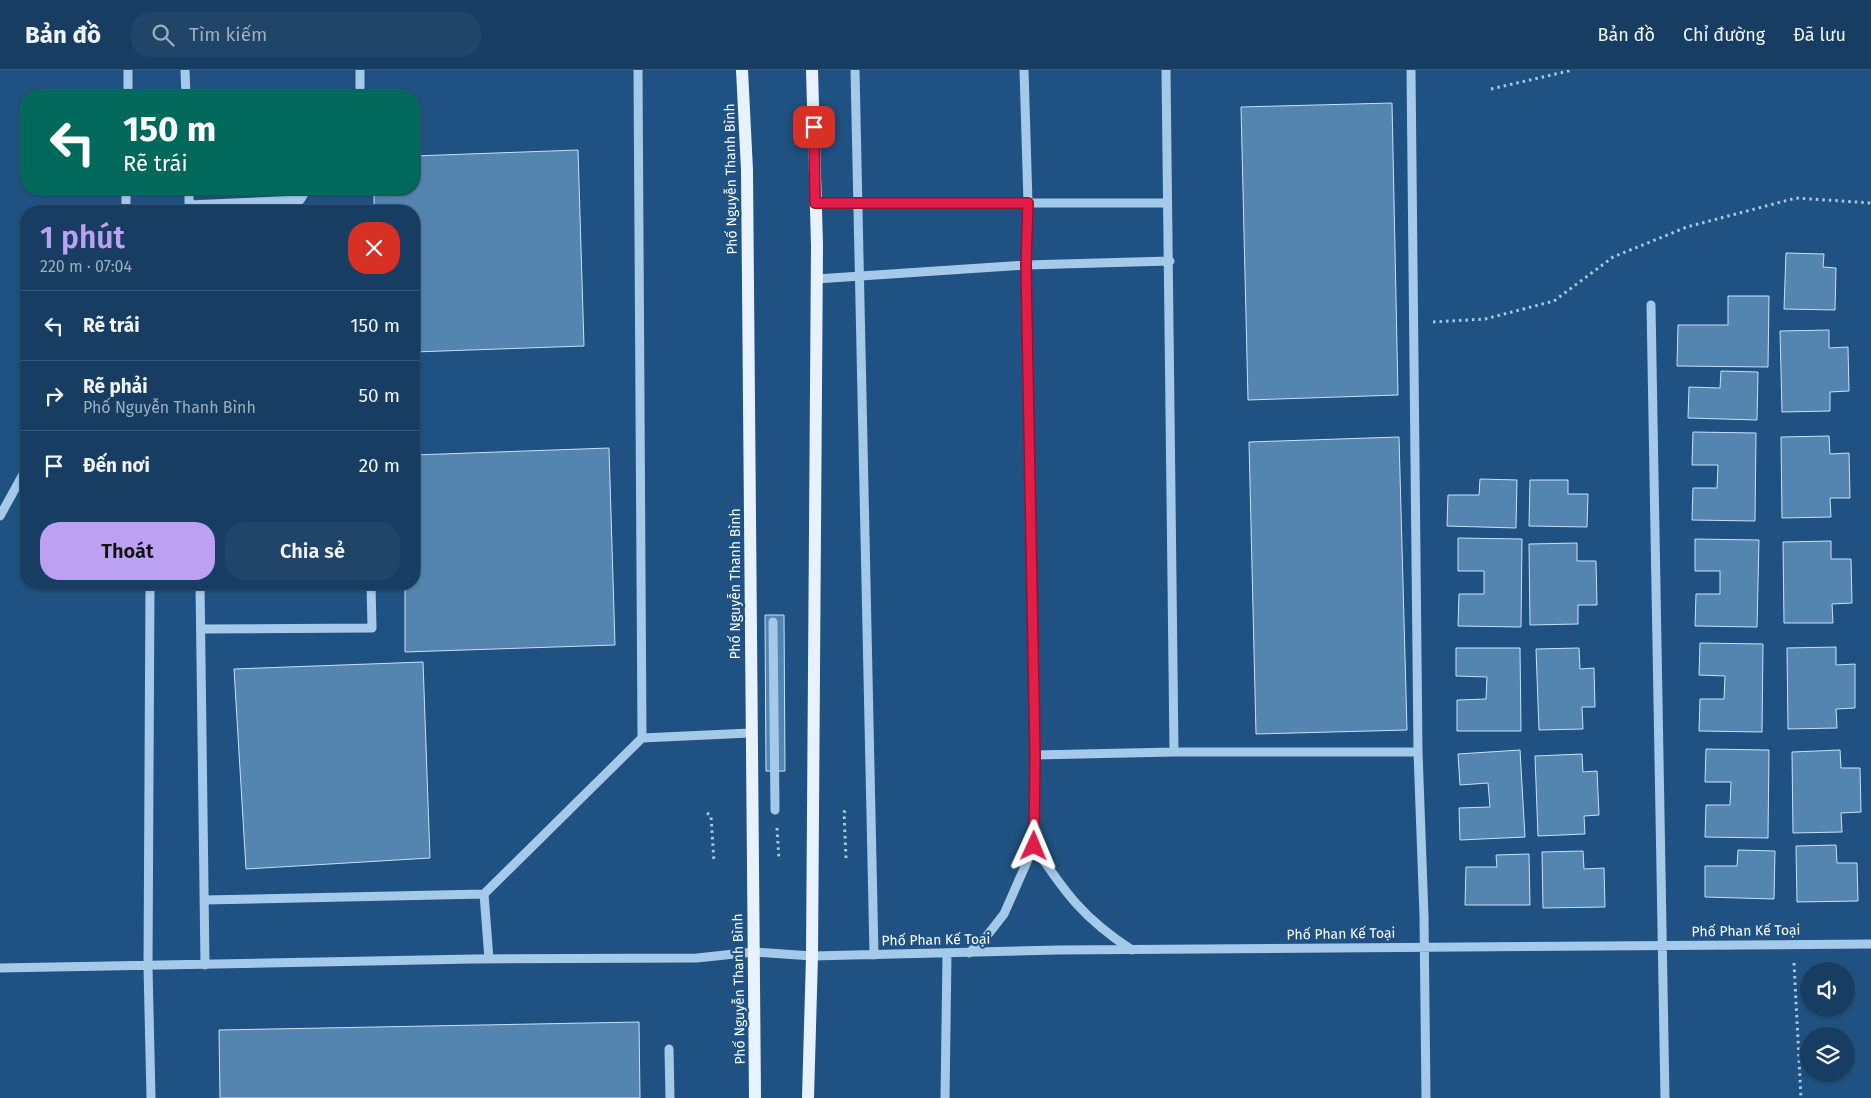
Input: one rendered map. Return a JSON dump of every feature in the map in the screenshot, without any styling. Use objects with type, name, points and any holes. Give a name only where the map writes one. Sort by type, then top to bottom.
[{"type":"main road","name":"Phố Nguyễn Thanh Bình","points":[[742,70],[747,170],[752,952],[756,1098]]},
{"type":"main road","points":[[808,1098],[812,956],[816,279],[812,70]]},
{"type":"street","points":[[128,70],[128,90]]},
{"type":"street","points":[[186,70],[186,90]]},
{"type":"street","points":[[360,70],[360,90]]},
{"type":"street","points":[[638,70],[642,738]]},
{"type":"street","points":[[855,70],[874,956]]},
{"type":"street","points":[[969,953],[986,937],[1004,914],[1034,846],[1035,755],[1026,265],[1028,203],[1024,70]]},
{"type":"street","points":[[1166,70],[1167,203],[1170,261],[1174,752]]},
{"type":"street","points":[[1411,70],[1418,752],[1425,947],[1426,1098]]},
{"type":"street","points":[[231,205],[300,200],[303,195]]},
{"type":"street","points":[[815,203],[1167,203]]},
{"type":"street","points":[[816,279],[1026,265],[1170,261]]},
{"type":"street","points":[[1651,305],[1664,947],[1665,1098]]},
{"type":"street","points":[[0,516],[20,480]]},
{"type":"street","points":[[150,590],[148,967],[151,1098]]},
{"type":"street","points":[[200,590],[205,964]]},
{"type":"street","points":[[201,629],[372,628],[371,590]]},
{"type":"street","points":[[773,622],[775,810]]},
{"type":"street","points":[[204,900],[484,894],[642,738],[750,733]]},
{"type":"street","points":[[1035,755],[1174,752],[1418,752]]},
{"type":"street","points":[[1034,846],[1060,885],[1095,925],[1132,950]]},
{"type":"street","points":[[484,894],[489,959]]},
{"type":"street","name":"Phố Phan Kế Toại","points":[[0,968],[148,967],[205,964],[489,959],[697,958],[752,952],[812,956],[874,956],[1132,950],[1871,944]]},
{"type":"street","points":[[944,1098],[947,954]]},
{"type":"street","points":[[669,1049],[670,1098]]},
{"type":"path","points":[[1491,89],[1573,70]]},
{"type":"path","points":[[1414,324],[1485,319],[1554,300],[1614,257],[1687,227],[1787,200],[1796,198],[1871,203]]},
{"type":"path","points":[[775,810],[779,860]]},
{"type":"path","points":[[846,858],[844,812],[847,810]]},
{"type":"path","points":[[708,813],[711,816],[714,862]]},
{"type":"path","points":[[1794,944],[1801,1098]]},
{"type":"building","points":[[1392,103],[1398,395],[1248,400],[1241,107]]},
{"type":"building","points":[[578,150],[584,346],[420,352],[420,205],[374,205],[374,195],[420,195],[420,156]]},
{"type":"building","points":[[1786,253],[1824,254],[1823,267],[1836,268],[1835,310],[1784,309]]},
{"type":"building","points":[[1728,296],[1769,296],[1768,367],[1677,366],[1678,325],[1728,325]]},
{"type":"building","points":[[1829,330],[1829,348],[1848,347],[1849,391],[1830,392],[1830,411],[1782,412],[1780,331]]},
{"type":"building","points":[[1721,371],[1758,372],[1757,420],[1688,418],[1689,387],[1720,388]]},
{"type":"building","points":[[1693,432],[1756,433],[1755,521],[1692,520],[1693,488],[1717,488],[1718,465],[1692,465]]},
{"type":"building","points":[[1829,436],[1830,454],[1849,453],[1850,498],[1830,498],[1831,517],[1782,518],[1781,437]]},
{"type":"building","points":[[1399,437],[1407,730],[1256,734],[1249,442]]},
{"type":"building","points":[[609,448],[615,645],[405,652],[405,590],[420,590],[420,455]]},
{"type":"building","points":[[1480,479],[1517,480],[1516,528],[1447,526],[1448,495],[1479,495]]},
{"type":"building","points":[[1530,480],[1568,480],[1568,494],[1588,494],[1587,527],[1529,526]]},
{"type":"building","points":[[1458,538],[1522,539],[1521,627],[1458,626],[1459,594],[1484,594],[1484,571],[1458,571]]},
{"type":"building","points":[[1695,539],[1759,540],[1757,627],[1695,626],[1696,594],[1720,594],[1720,571],[1695,571]]},
{"type":"building","points":[[1831,541],[1831,559],[1851,559],[1852,603],[1832,604],[1833,623],[1784,623],[1783,542]]},
{"type":"building","points":[[1577,543],[1577,561],[1596,561],[1597,605],[1578,605],[1578,624],[1530,625],[1529,544]]},
{"type":"building","points":[[765,615],[784,615],[785,771],[766,771]]},
{"type":"building","points":[[1700,643],[1763,644],[1762,732],[1699,731],[1700,699],[1724,699],[1725,676],[1699,675]]},
{"type":"building","points":[[1836,647],[1836,665],[1855,664],[1855,708],[1836,709],[1837,728],[1788,729],[1787,648]]},
{"type":"building","points":[[1456,648],[1520,648],[1521,731],[1457,731],[1457,700],[1486,699],[1487,677],[1456,676]]},
{"type":"building","points":[[1579,648],[1580,669],[1594,668],[1595,707],[1582,707],[1583,729],[1539,730],[1536,649]]},
{"type":"building","points":[[423,662],[430,858],[246,869],[234,669]]},
{"type":"building","points":[[1706,749],[1769,750],[1768,838],[1705,837],[1706,805],[1730,805],[1731,782],[1705,782]]},
{"type":"building","points":[[1520,750],[1525,837],[1460,840],[1459,808],[1490,807],[1488,783],[1460,785],[1458,754]]},
{"type":"building","points":[[1840,750],[1841,768],[1860,768],[1861,812],[1841,813],[1842,832],[1793,833],[1792,752]]},
{"type":"building","points":[[1582,754],[1583,772],[1597,771],[1599,815],[1584,816],[1585,834],[1538,836],[1535,756]]},
{"type":"building","points":[[1836,845],[1837,863],[1857,863],[1858,901],[1797,902],[1796,846]]},
{"type":"building","points":[[1738,850],[1775,851],[1774,899],[1705,897],[1705,866],[1737,866]]},
{"type":"building","points":[[1583,851],[1584,869],[1604,868],[1605,907],[1543,908],[1542,852]]},
{"type":"building","points":[[1529,854],[1530,905],[1465,905],[1466,867],[1497,867],[1496,855]]},
{"type":"building","points":[[639,1022],[640,1098],[220,1098],[219,1030]]},
{"type":"route","points":[[814,127],[815,203],[1028,203],[1026,265],[1035,755],[1034,846]]}]
